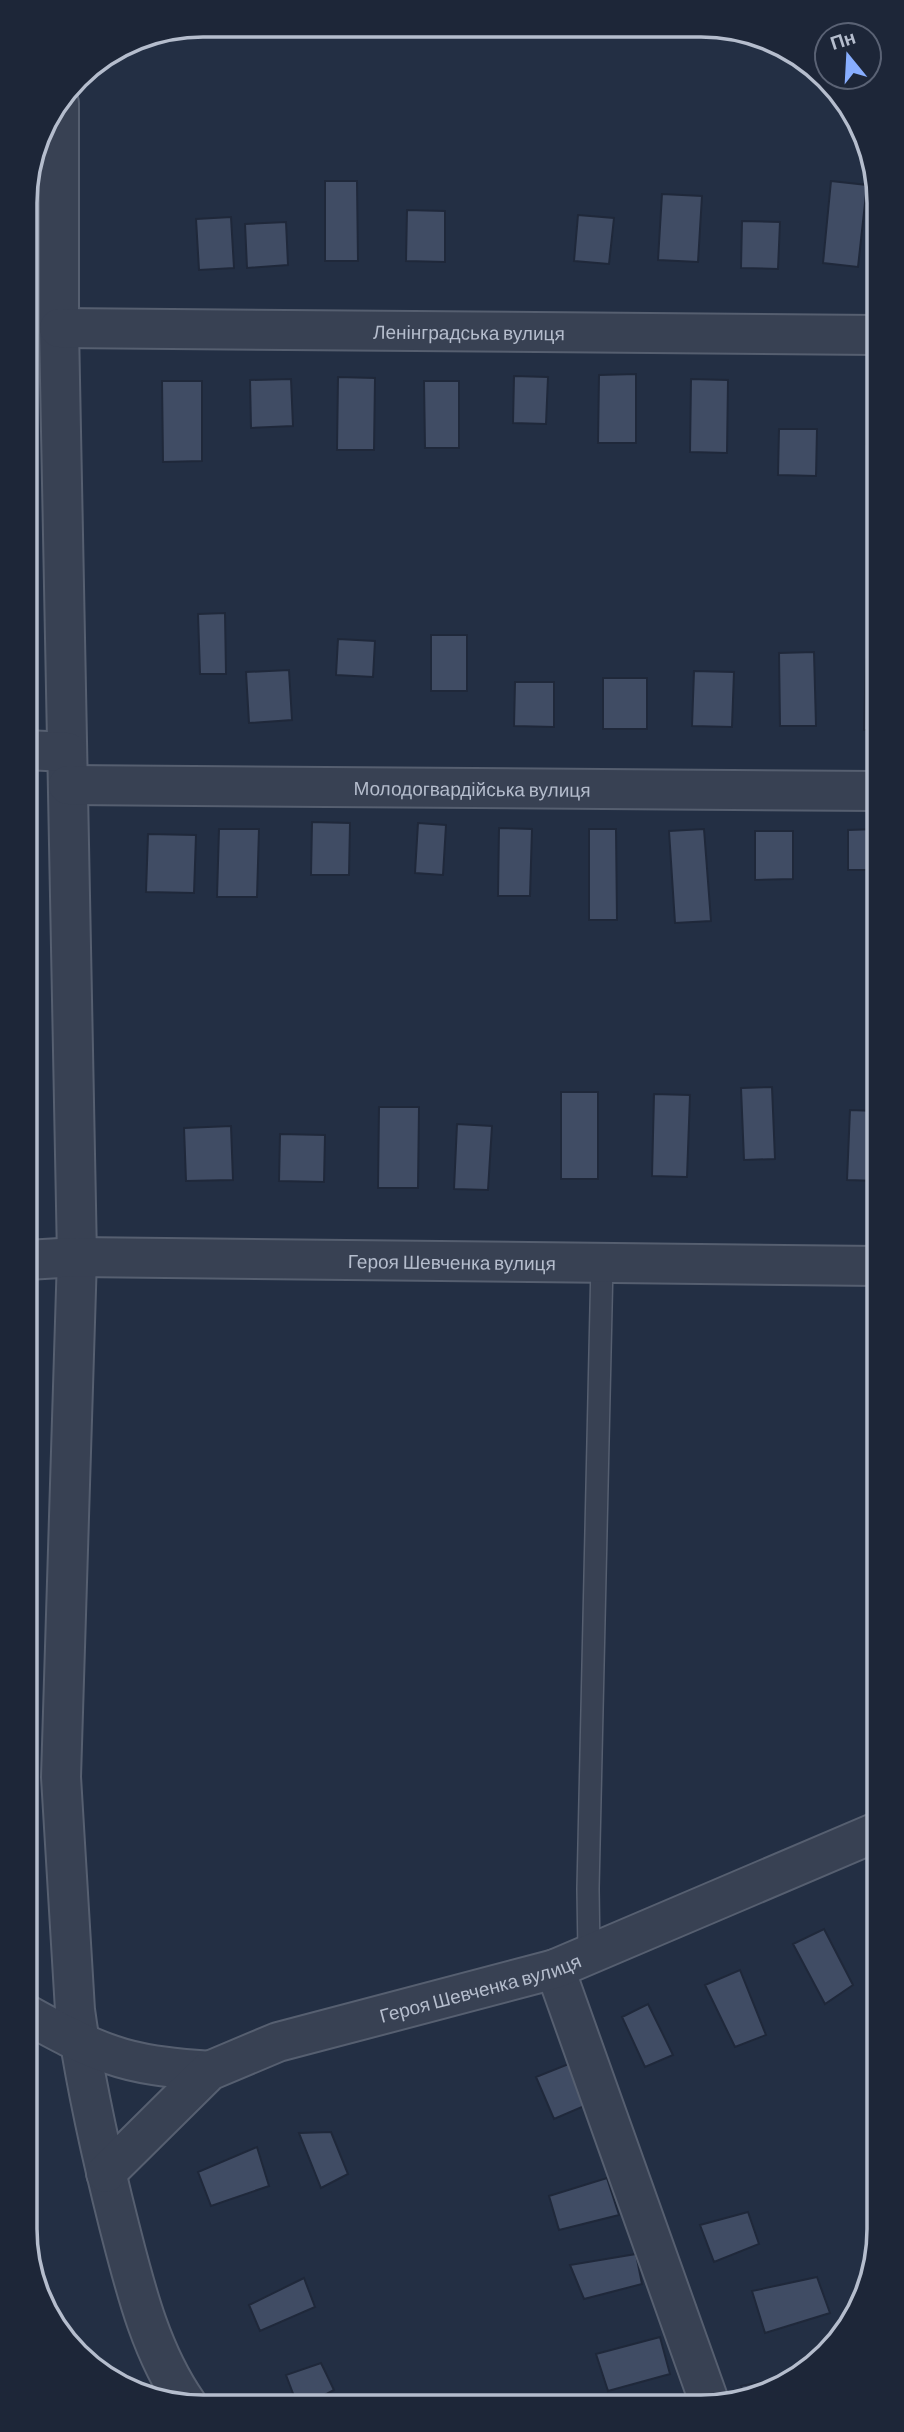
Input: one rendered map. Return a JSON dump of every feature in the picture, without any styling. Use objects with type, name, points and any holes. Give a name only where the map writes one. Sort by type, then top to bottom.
[{"type":"street","points":[[59,121],[59,328],[77,1257],[61,1777],[79,2043],[106,2173],[150,2335],[182,2394]]},
{"type":"street","name":"Ленінградська вулиця","points":[[59,328],[867,335]]},
{"type":"street","name":"Молодогвардійська вулиця","points":[[37,755],[67,768],[867,791]]},
{"type":"street","name":"Героя Шевченка вулиця","points":[[37,1259],[77,1257],[867,1266]]},
{"type":"street","name":"Героя Шевченка вулиця","points":[[106,2173],[209,2071],[278,2042],[572,1961],[867,1836]]},
{"type":"street","points":[[572,1961],[707,2395]]},
{"type":"street","points":[[37,2020],[79,2043],[114,2056],[159,2066],[209,2071]]},
{"type":"lane","points":[[572,1961],[588,1875],[602,1263]]},
{"type":"building","points":[[325,181],[357,181],[358,261],[325,261]]},
{"type":"building","points":[[831,181],[866,185],[858,267],[823,263]]},
{"type":"building","points":[[662,194],[702,196],[698,262],[658,260]]},
{"type":"building","points":[[407,210],[445,211],[445,262],[406,261]]},
{"type":"building","points":[[578,215],[614,218],[609,264],[574,261]]},
{"type":"building","points":[[231,217],[234,268],[199,270],[196,219]]},
{"type":"building","points":[[742,221],[780,222],[778,269],[741,268]]},
{"type":"building","points":[[286,222],[288,265],[247,268],[245,224]]},
{"type":"building","points":[[636,374],[636,443],[598,443],[599,375]]},
{"type":"building","points":[[514,376],[548,377],[546,424],[513,423]]},
{"type":"building","points":[[338,377],[375,378],[374,450],[337,450]]},
{"type":"building","points":[[291,379],[293,426],[251,428],[250,380]]},
{"type":"building","points":[[691,379],[728,380],[727,453],[690,452]]},
{"type":"building","points":[[162,381],[202,381],[202,461],[163,462]]},
{"type":"building","points":[[424,381],[459,381],[459,448],[425,448]]},
{"type":"building","points":[[779,429],[817,429],[816,476],[778,475]]},
{"type":"building","points":[[225,613],[226,674],[200,674],[198,614]]},
{"type":"building","points":[[431,635],[467,635],[467,691],[431,691]]},
{"type":"building","points":[[338,639],[375,641],[373,677],[336,675]]},
{"type":"building","points":[[814,652],[816,726],[780,726],[779,653]]},
{"type":"building","points":[[866,659],[867,659],[867,730],[864,730]]},
{"type":"building","points":[[289,670],[292,720],[249,723],[246,672]]},
{"type":"building","points":[[694,671],[734,672],[732,727],[692,726]]},
{"type":"building","points":[[603,678],[647,678],[647,729],[603,729]]},
{"type":"building","points":[[515,682],[554,682],[554,727],[514,726]]},
{"type":"building","points":[[312,822],[350,823],[349,875],[311,875]]},
{"type":"building","points":[[418,823],[446,825],[443,875],[415,873]]},
{"type":"building","points":[[499,828],[532,829],[530,896],[498,896]]},
{"type":"building","points":[[219,829],[259,829],[257,897],[217,897]]},
{"type":"building","points":[[589,829],[616,829],[617,920],[589,920]]},
{"type":"building","points":[[704,829],[711,921],[675,923],[669,831]]},
{"type":"building","points":[[867,829],[867,870],[848,870],[848,830]]},
{"type":"building","points":[[755,831],[793,831],[793,879],[755,880]]},
{"type":"building","points":[[148,834],[196,835],[194,893],[146,892]]},
{"type":"building","points":[[772,1087],[775,1159],[744,1160],[741,1088]]},
{"type":"building","points":[[561,1092],[598,1092],[598,1179],[561,1179]]},
{"type":"building","points":[[654,1094],[690,1095],[687,1177],[652,1176]]},
{"type":"building","points":[[379,1107],[419,1107],[418,1188],[378,1188]]},
{"type":"building","points":[[850,1110],[867,1111],[867,1181],[847,1180]]},
{"type":"building","points":[[457,1124],[492,1126],[488,1190],[454,1189]]},
{"type":"building","points":[[231,1126],[233,1180],[186,1181],[184,1128]]},
{"type":"building","points":[[280,1134],[325,1135],[324,1182],[279,1181]]},
{"type":"building","points":[[824,1929],[853,1985],[825,2004],[793,1944]]},
{"type":"building","points":[[740,1970],[766,2035],[735,2047],[705,1985]]},
{"type":"building","points":[[648,2004],[673,2055],[645,2067],[622,2017]]},
{"type":"building","points":[[571,2063],[589,2104],[554,2119],[536,2077]]},
{"type":"building","points":[[331,2132],[348,2174],[321,2188],[299,2133]]},
{"type":"building","points":[[257,2147],[269,2186],[211,2206],[198,2172]]},
{"type":"building","points":[[607,2178],[619,2215],[559,2230],[549,2196]]},
{"type":"building","points":[[748,2212],[759,2244],[714,2262],[700,2225]]},
{"type":"building","points":[[636,2254],[642,2284],[584,2299],[570,2265]]},
{"type":"building","points":[[817,2277],[830,2313],[765,2333],[752,2291]]},
{"type":"building","points":[[304,2278],[315,2307],[260,2331],[249,2305]]},
{"type":"building","points":[[660,2337],[670,2374],[608,2391],[596,2354]]},
{"type":"building","points":[[321,2363],[334,2390],[325,2395],[294,2395],[286,2375]]},
{"type":"building","points":[[770,2380],[743,2390],[741,2386]]}]
